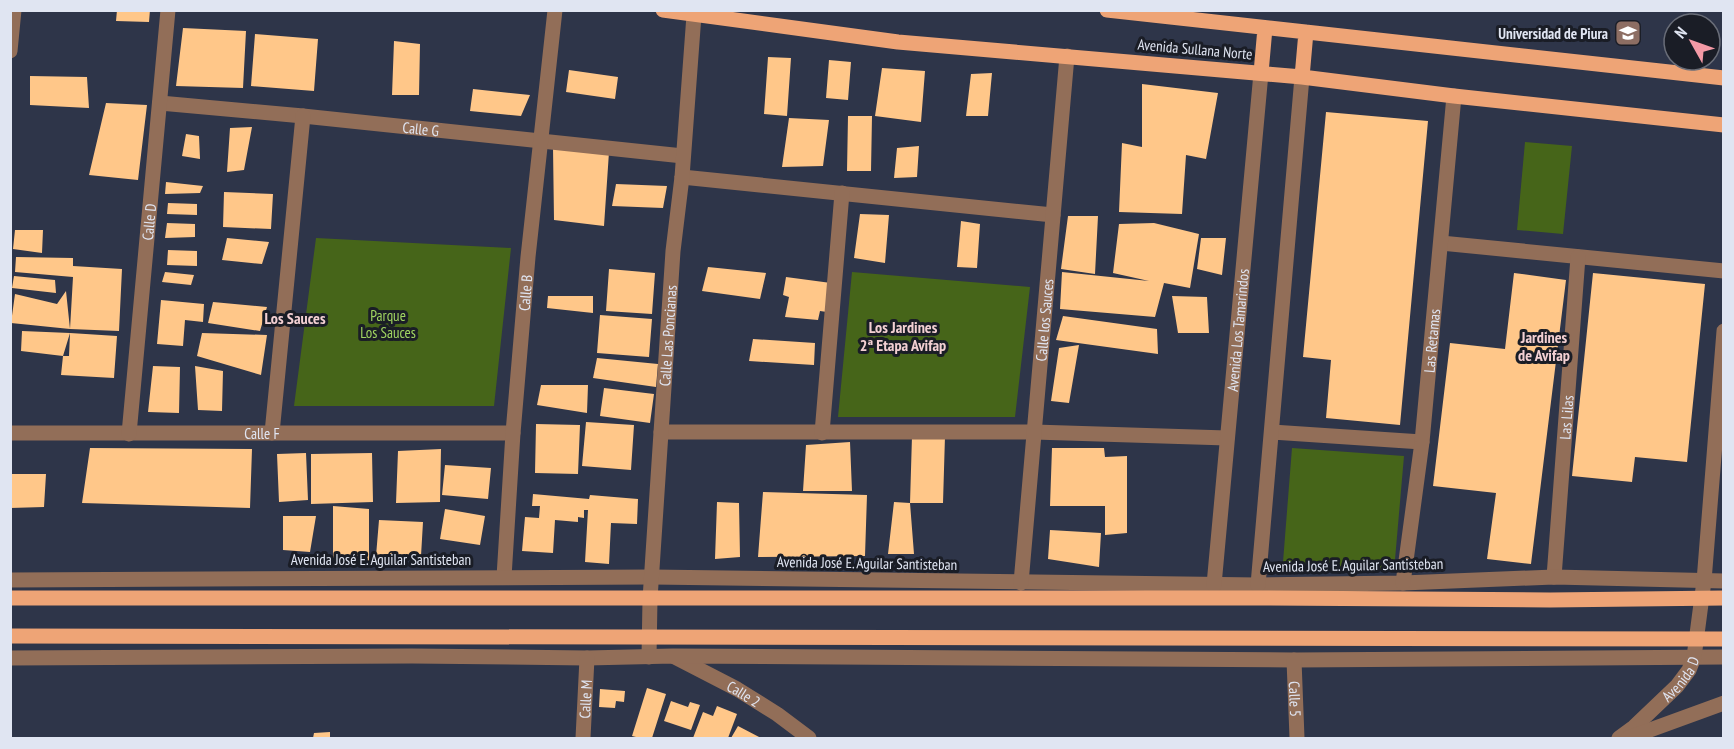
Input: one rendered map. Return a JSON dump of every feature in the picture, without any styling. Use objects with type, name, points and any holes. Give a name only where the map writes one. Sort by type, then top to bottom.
[{"type":"main road","name":"Avenida Sullana Norte","points":[[663,10],[898,42],[1302,76],[1454,96],[1724,125]]},
{"type":"main road","name":"Avenida Sullana Norte","points":[[1107,10],[1724,78]]},
{"type":"main road","points":[[1261,73],[1265,28]]},
{"type":"main road","points":[[1302,76],[1306,32]]},
{"type":"main road","points":[[10,598],[1550,600],[1724,598]]},
{"type":"main road","points":[[10,636],[1724,639]]},
{"type":"street","points":[[10,51],[14,10]]},
{"type":"street","name":"Calle D","points":[[129,434],[168,10]]},
{"type":"street","name":"Calle B","points":[[504,577],[528,257],[555,10]]},
{"type":"street","name":"Calle Las Poncianas","points":[[649,657],[650,599],[673,251],[694,15]]},
{"type":"street","name":"Calle los Sauces","points":[[1020,583],[1067,56]]},
{"type":"street","name":"Avenida Los Tamarindos","points":[[1214,585],[1261,73]]},
{"type":"street","points":[[1258,585],[1302,76]]},
{"type":"street","name":"Las Retamas","points":[[1403,583],[1422,442],[1454,96]]},
{"type":"street","name":"Calle G","points":[[160,104],[303,116],[683,156]]},
{"type":"street","points":[[272,433],[303,116]]},
{"type":"street","points":[[681,177],[1053,214]]},
{"type":"street","points":[[822,433],[842,194]]},
{"type":"street","points":[[1441,243],[1724,271]]},
{"type":"street","name":"Las Lilas","points":[[1554,577],[1578,257]]},
{"type":"street","points":[[1704,580],[1724,331]]},
{"type":"street","points":[[1704,580],[1724,337]]},
{"type":"street","points":[[661,432],[1034,432],[1227,438]]},
{"type":"street","points":[[1272,432],[1422,442]]},
{"type":"street","name":"Calle F","points":[[10,433],[513,433]]},
{"type":"street","name":"Avenida José E. Aguilar Santisteban","points":[[10,580],[652,577],[1214,585],[1403,583],[1554,577],[1724,581]]},
{"type":"street","name":"Avenida D","points":[[1619,738],[1634,727],[1677,686],[1689,670],[1694,657],[1704,580]]},
{"type":"street","points":[[10,658],[673,656],[1294,660],[1724,657]]},
{"type":"street","name":"Calle 2","points":[[673,656],[737,688],[809,738]]},
{"type":"street","name":"Calle M","points":[[583,738],[587,658]]},
{"type":"street","name":"Calle 5","points":[[1294,660],[1297,738]]},
{"type":"street","name":"Avenida D","points":[[1628,738],[1724,703]]},
{"type":"green space","points":[[1525,142],[1572,146],[1563,234],[1517,230]]},
{"type":"green space","name":"Parque Los Sauces","points":[[316,238],[511,248],[494,406],[294,406]]},
{"type":"green space","points":[[852,272],[1030,287],[1015,417],[838,417]]},
{"type":"green space","points":[[1292,448],[1404,456],[1394,571],[1283,562]]},
{"type":"building","points":[[117,10],[150,10],[149,22],[116,21]]},
{"type":"building","points":[[183,28],[246,31],[243,88],[176,86]]},
{"type":"building","points":[[255,34],[318,39],[314,91],[251,86]]},
{"type":"building","points":[[394,41],[420,44],[419,95],[392,95]]},
{"type":"building","points":[[768,57],[791,58],[787,116],[764,114]]},
{"type":"building","points":[[829,60],[851,62],[848,100],[826,98]]},
{"type":"building","points":[[882,68],[925,71],[921,122],[875,116]]},
{"type":"building","points":[[569,70],[618,77],[615,99],[566,92]]},
{"type":"building","points":[[992,73],[988,116],[966,116],[971,74]]},
{"type":"building","points":[[30,76],[87,77],[89,108],[30,105]]},
{"type":"building","points":[[1142,84],[1218,93],[1206,159],[1186,155],[1182,214],[1119,212],[1122,143],[1142,147]]},
{"type":"building","points":[[473,89],[530,95],[521,116],[470,111]]},
{"type":"building","points":[[106,103],[147,105],[138,180],[89,175]]},
{"type":"building","points":[[1326,112],[1428,121],[1400,425],[1326,418],[1331,360],[1303,357]]},
{"type":"building","points":[[848,116],[872,116],[871,171],[847,171]]},
{"type":"building","points":[[789,118],[829,120],[823,166],[782,167]]},
{"type":"building","points":[[252,127],[244,170],[227,172],[230,128]]},
{"type":"building","points":[[186,134],[199,136],[200,159],[182,156]]},
{"type":"building","points":[[919,146],[917,177],[894,178],[897,148]]},
{"type":"building","points":[[553,147],[609,152],[604,226],[554,220]]},
{"type":"building","points":[[166,182],[203,186],[200,193],[165,194]]},
{"type":"building","points":[[616,184],[667,186],[663,208],[612,206]]},
{"type":"building","points":[[224,192],[273,194],[271,229],[223,227]]},
{"type":"building","points":[[168,203],[197,204],[197,215],[167,214]]},
{"type":"building","points":[[860,214],[889,215],[885,263],[854,258]]},
{"type":"building","points":[[1068,216],[1098,216],[1095,274],[1061,269]]},
{"type":"building","points":[[961,221],[980,224],[977,268],[957,267]]},
{"type":"building","points":[[167,223],[195,224],[195,237],[165,238]]},
{"type":"building","points":[[1154,223],[1199,234],[1190,288],[1164,283],[1155,317],[1060,309],[1062,272],[1149,281],[1113,273],[1119,224]]},
{"type":"building","points":[[15,230],[43,230],[42,253],[13,249]]},
{"type":"building","points":[[227,238],[269,242],[262,264],[222,260]]},
{"type":"building","points":[[1201,238],[1226,238],[1222,275],[1197,269]]},
{"type":"building","points":[[168,250],[197,251],[197,266],[167,265]]},
{"type":"building","points":[[16,257],[73,258],[73,266],[122,269],[119,331],[70,329],[73,277],[15,272]]},
{"type":"building","points":[[708,267],[766,273],[760,299],[702,291]]},
{"type":"building","points":[[609,269],[655,273],[652,314],[606,311]]},
{"type":"building","points":[[165,272],[194,275],[191,285],[162,282]]},
{"type":"building","points":[[1514,273],[1566,280],[1531,564],[1487,559],[1496,493],[1433,486],[1450,343],[1505,349]]},
{"type":"building","points":[[1593,273],[1705,284],[1687,462],[1635,457],[1632,482],[1572,476]]},
{"type":"building","points":[[14,276],[55,280],[56,293],[12,288]]},
{"type":"building","points":[[786,277],[831,283],[827,312],[820,311],[818,320],[785,317],[789,297],[783,295]]},
{"type":"building","points":[[66,291],[70,329],[11,323],[15,294],[57,304]]},
{"type":"building","points":[[548,296],[593,296],[593,313],[547,308]]},
{"type":"building","points":[[1172,296],[1207,297],[1209,333],[1178,333]]},
{"type":"building","points":[[161,300],[204,304],[203,322],[185,320],[183,346],[157,344]]},
{"type":"building","points":[[213,302],[267,307],[260,331],[208,323]]},
{"type":"building","points":[[600,315],[652,319],[649,357],[597,353]]},
{"type":"building","points":[[1063,316],[1157,329],[1158,354],[1056,340]]},
{"type":"building","points":[[22,331],[70,333],[63,356],[21,351]]},
{"type":"building","points":[[70,333],[117,336],[114,378],[61,375],[63,356],[69,356]]},
{"type":"building","points":[[202,333],[267,335],[261,375],[197,356]]},
{"type":"building","points":[[753,339],[815,343],[814,365],[749,361]]},
{"type":"building","points":[[1079,345],[1069,403],[1051,401],[1059,348]]},
{"type":"building","points":[[597,358],[658,364],[656,387],[593,378]]},
{"type":"building","points":[[153,366],[180,367],[179,413],[148,412]]},
{"type":"building","points":[[195,366],[223,371],[222,411],[198,410]]},
{"type":"building","points":[[541,385],[588,385],[587,413],[537,405]]},
{"type":"building","points":[[604,388],[654,394],[650,423],[600,416]]},
{"type":"building","points":[[586,422],[634,425],[631,470],[582,466]]},
{"type":"building","points":[[536,424],[580,425],[578,474],[535,473]]},
{"type":"building","points":[[912,436],[945,436],[943,503],[910,503]]},
{"type":"building","points":[[850,442],[852,491],[803,491],[806,445]]},
{"type":"building","points":[[90,448],[252,449],[250,508],[82,503]]},
{"type":"building","points":[[1052,448],[1104,448],[1105,457],[1127,456],[1127,533],[1105,535],[1105,506],[1050,506]]},
{"type":"building","points":[[441,449],[440,502],[396,503],[398,451]]},
{"type":"building","points":[[306,453],[308,500],[279,502],[277,454]]},
{"type":"building","points":[[372,453],[373,502],[311,504],[311,454]]},
{"type":"building","points":[[445,465],[491,468],[488,499],[442,495]]},
{"type":"building","points":[[10,474],[46,474],[44,507],[10,508]]},
{"type":"building","points":[[763,492],[867,495],[865,556],[758,557]]},
{"type":"building","points":[[533,494],[589,499],[590,495],[638,499],[637,524],[611,523],[609,564],[585,562],[588,510],[584,510],[584,518],[578,517],[578,522],[555,520],[553,553],[522,551],[525,517],[539,518],[540,506],[532,506]]},
{"type":"building","points":[[717,502],[739,503],[740,557],[715,559]]},
{"type":"building","points":[[894,502],[910,503],[914,554],[888,554]]},
{"type":"building","points":[[333,506],[369,509],[369,561],[333,558]]},
{"type":"building","points":[[445,509],[485,516],[480,545],[440,539]]},
{"type":"building","points":[[283,516],[316,516],[310,552],[283,550]]},
{"type":"building","points":[[379,520],[423,522],[421,556],[376,556]]},
{"type":"building","points":[[1050,530],[1101,533],[1099,567],[1048,559]]},
{"type":"building","points":[[647,688],[666,694],[652,738],[640,738],[632,736]]},
{"type":"building","points":[[600,689],[625,691],[624,702],[616,701],[615,708],[599,707]]},
{"type":"building","points":[[671,701],[688,707],[690,702],[700,705],[691,730],[664,721]]},
{"type":"building","points":[[717,706],[737,714],[728,738],[693,738],[703,712],[713,716]]},
{"type":"building","points":[[738,726],[761,738],[731,738]]},
{"type":"building","points":[[330,732],[330,738],[313,738],[314,733]]},
{"type":"place","name":"Universidad de Piura","points":[[1628,33]]},
{"type":"district","name":"Los Sauces","points":[[295,318]]},
{"type":"district","name":"Los Jardines 2ª Etapa Avifap","points":[[903,336]]},
{"type":"district","name":"Jardines de Avifap","points":[[1544,346]]}]
